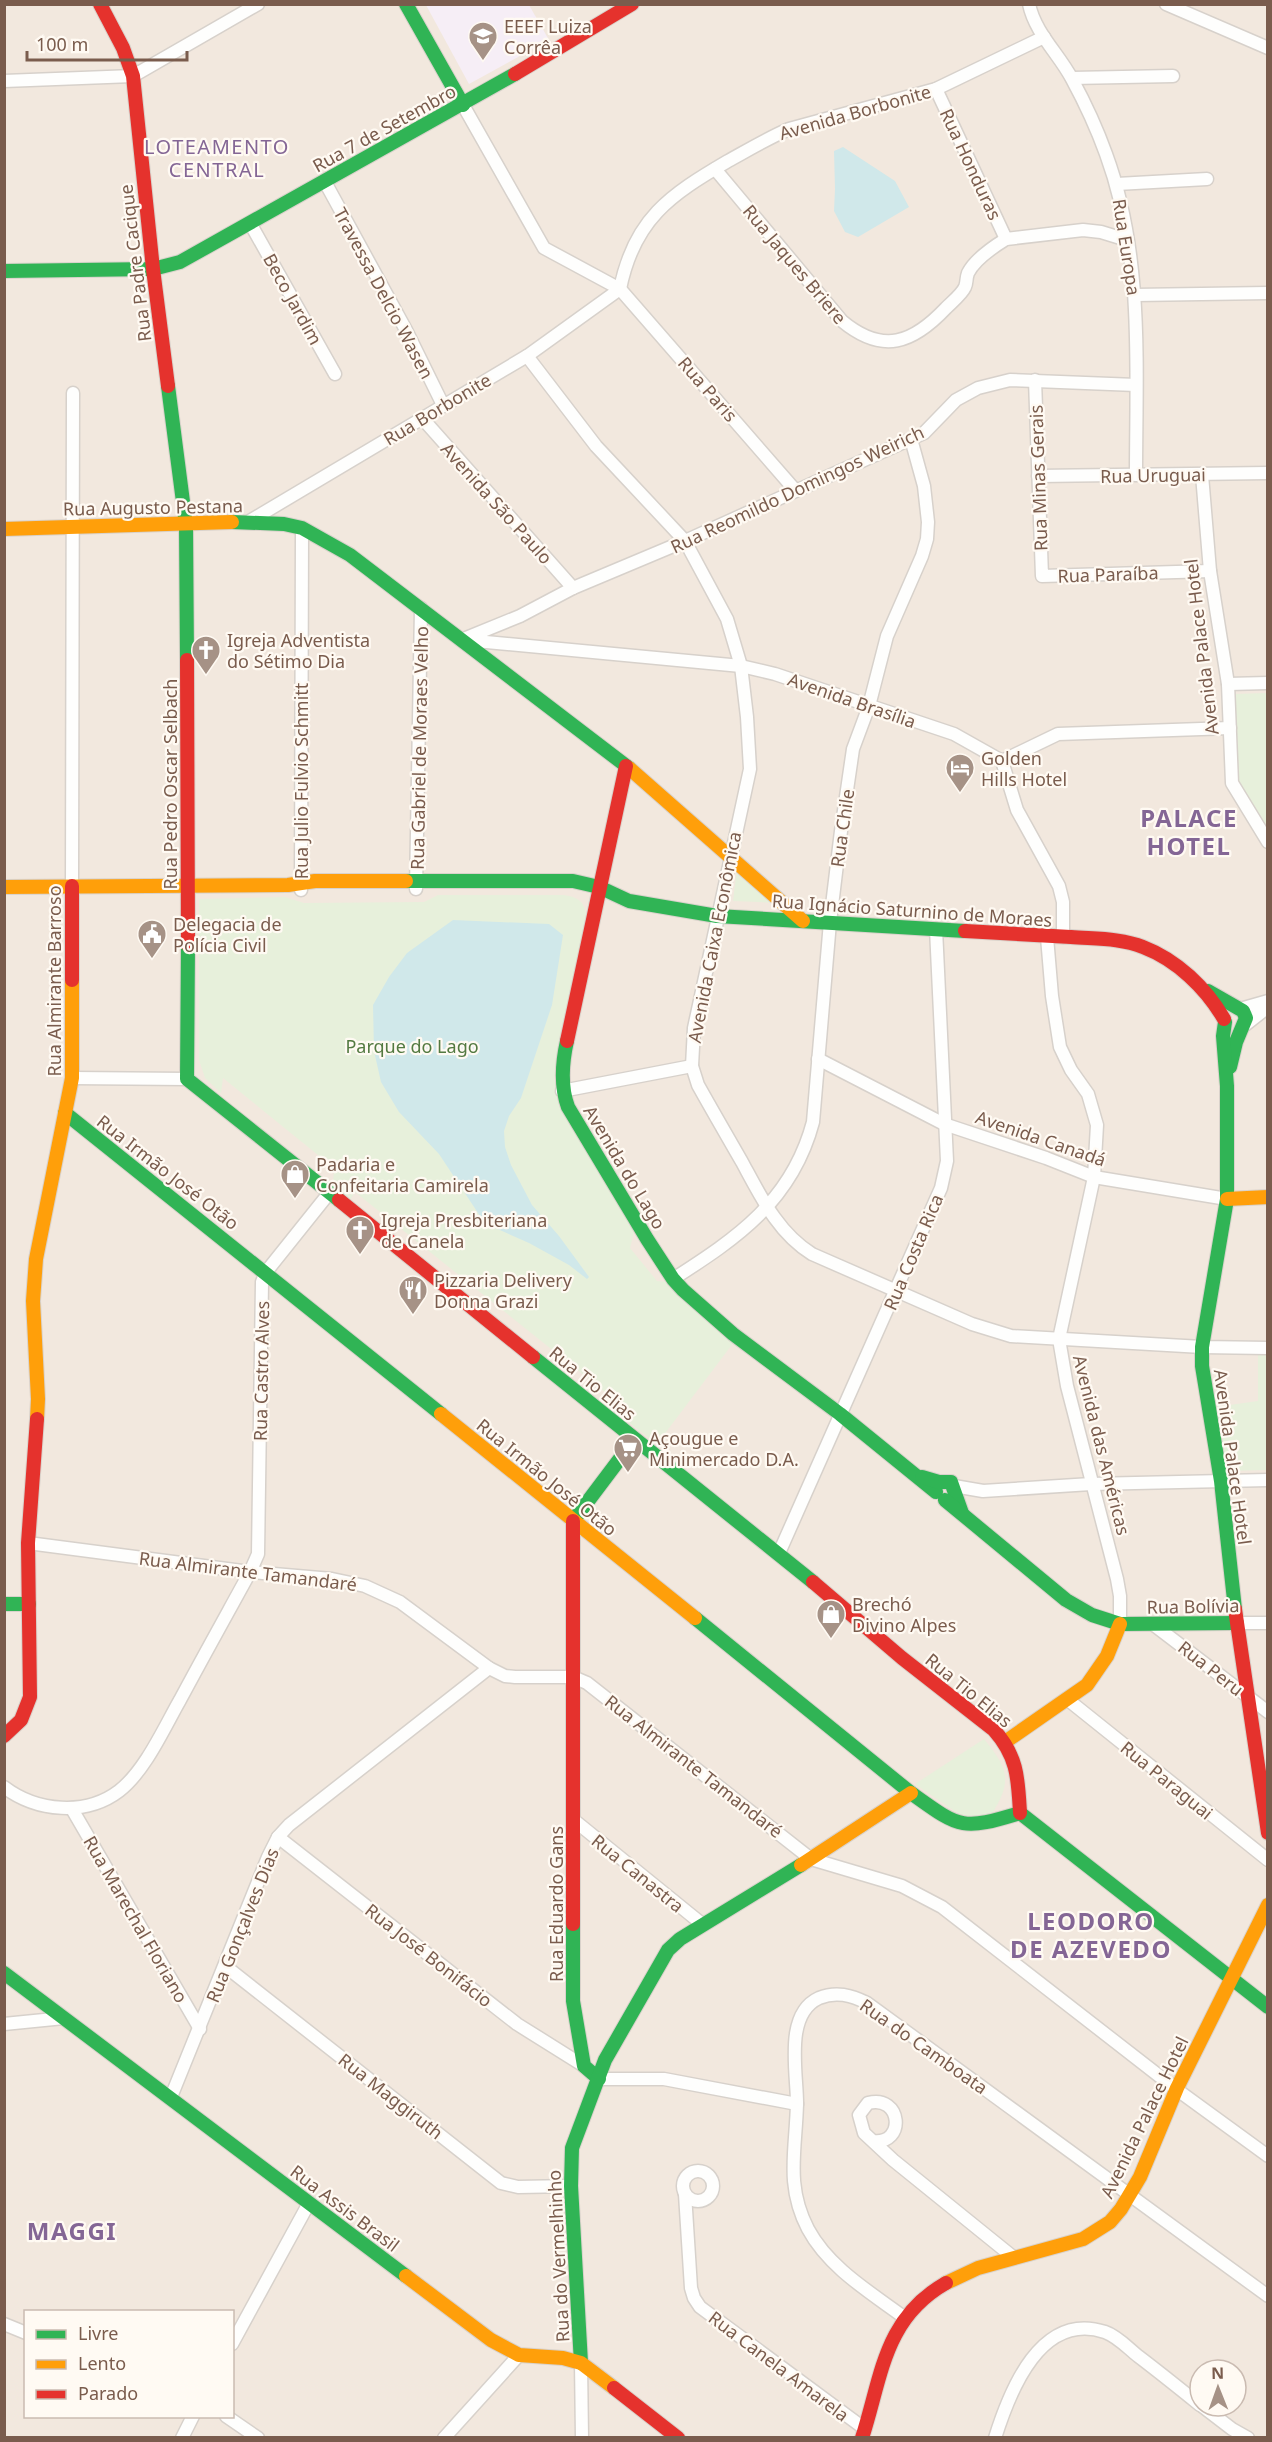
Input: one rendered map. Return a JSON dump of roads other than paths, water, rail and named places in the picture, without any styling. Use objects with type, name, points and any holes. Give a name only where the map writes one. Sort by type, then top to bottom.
[{"type":"street","name":"Rua Padre Cacique","points":[[100,4],[123,48],[133,76],[153,268],[186,525]]},
{"type":"street","points":[[4,81],[133,76],[258,4]]},
{"type":"street","points":[[406,4],[544,248],[620,289]]},
{"type":"street","name":"Rua 7 de Setembro","points":[[4,271],[153,268],[180,262],[463,105],[632,4]]},
{"type":"street","name":"Rua Europa","points":[[1029,4],[1044,37],[1072,78],[1106,152],[1117,184],[1134,272],[1136,475]]},
{"type":"street","points":[[1166,4],[1268,48]]},
{"type":"street","name":"Avenida Borbonite","points":[[620,289],[623,273],[642,231],[661,205],[715,169],[771,136],[789,129],[936,89],[1044,37]]},
{"type":"street","points":[[1072,78],[1173,76]]},
{"type":"street","name":"Rua Honduras","points":[[936,89],[1006,239]]},
{"type":"street","name":"Rua Jaques Briere","points":[[715,169],[842,321],[852,330],[874,339],[899,340],[908,338],[928,327],[965,288],[968,273],[977,262],[995,245],[1006,239]]},
{"type":"street","points":[[1117,184],[1207,179]]},
{"type":"street","name":"Travessa Delcio Wasen","points":[[325,182],[406,330],[443,405]]},
{"type":"street","name":"Beco Jardim","points":[[250,223],[335,374]]},
{"type":"street","points":[[1006,239],[1083,230],[1101,232],[1127,240]]},
{"type":"street","name":"Rua Borbonite","points":[[248,522],[527,356],[620,289]]},
{"type":"street","name":"Rua Paris","points":[[620,289],[795,490]]},
{"type":"street","points":[[1135,295],[1268,293]]},
{"type":"street","name":"Avenida Caixa Econômica","points":[[527,356],[596,446],[685,541],[727,619],[741,666],[750,769],[694,1028],[692,1066],[698,1084],[767,1208],[796,1244],[812,1254],[992,1331],[1011,1336],[1059,1340],[1268,1348]]},
{"type":"street","name":"Rua Reomildo Domingos Weirich","points":[[461,640],[520,616],[573,588],[685,541],[911,439],[929,428],[966,393],[1002,382],[1035,380],[1136,385]]},
{"type":"street","name":"Rua Minas Gerais","points":[[1035,380],[1042,576]]},
{"type":"street","name":"Rua Almirante Barroso","points":[[4,1737],[21,1720],[30,1697],[28,1543],[38,1399],[33,1300],[34,1270],[72,1078],[73,393]]},
{"type":"street","name":"Avenida São Paulo","points":[[422,418],[573,588]]},
{"type":"street","name":"Rua Chile","points":[[673,1279],[736,1237],[767,1208],[788,1179],[809,1139],[813,1122],[830,922],[854,748],[869,706],[887,636],[922,556],[927,539],[928,522],[924,486],[911,439]]},
{"type":"street","name":"Rua Uruguai","points":[[1038,476],[1268,473]]},
{"type":"street","name":"Avenida Palace Hotel","points":[[1202,475],[1210,571],[1228,684],[1232,783],[1268,843]]},
{"type":"street","name":"Rua Augusto Pestana","points":[[4,529],[248,522],[284,524],[302,528]]},
{"type":"street","name":"Rua Pedro Oscar Selbach","points":[[186,525],[189,885],[187,1079]]},
{"type":"street","points":[[302,528],[350,555],[626,766],[803,921]]},
{"type":"street","name":"Rua Julio Fulvio Schmitt","points":[[297,886],[302,528]]},
{"type":"street","name":"Rua Paraíba","points":[[1042,576],[1210,571]]},
{"type":"street","name":"Rua Gabriel de Moraes Velho","points":[[417,885],[421,608]]},
{"type":"street","name":"Avenida Brasília","points":[[461,640],[741,666],[776,674],[954,734],[1002,761]]},
{"type":"street","points":[[1228,684],[1268,683]]},
{"type":"street","points":[[1064,937],[1064,902],[1059,886],[1017,810],[1002,761],[1058,734],[1230,728]]},
{"type":"street","name":"Avenida do Lago","points":[[626,766],[601,891],[562,1057],[562,1091],[568,1107],[673,1279],[709,1315],[840,1414],[913,1474],[950,1496],[1066,1600],[1092,1615],[1120,1624]]},
{"type":"street","name":"Rua Ignácio Saturnino de Moraes","points":[[4,887],[476,885],[569,889],[601,891],[638,903],[717,916],[1115,940],[1149,949],[1202,988],[1227,1000],[1238,1009]]},
{"type":"street","name":"Rua Costa Rica","points":[[779,1553],[940,1188],[947,1161],[936,929]]},
{"type":"street","name":"Avenida das Américas","points":[[1005,1742],[1067,1699],[1098,1674],[1112,1647],[1120,1624],[1118,1579],[1091,1484],[1067,1386],[1059,1340],[1094,1178],[1096,1125],[1088,1094],[1071,1070],[1060,1047],[1052,996],[1047,937]]},
{"type":"street","name":"Rua Ignácio Saturnino de Moraes","points":[[1202,988],[1225,1020]]},
{"type":"street","points":[[1268,1001],[1227,1012],[1225,1020],[1232,1029],[1243,1026],[1268,1007]]},
{"type":"street","points":[[1238,1009],[1245,1014],[1243,1026]]},
{"type":"street","name":"Avenida Palace Hotel","points":[[1225,1020],[1223,1036],[1227,1086],[1227,1198],[1202,1347],[1202,1366],[1221,1481],[1246,1695],[1268,1833]]},
{"type":"street","name":"Avenida Palace Hotel","points":[[1227,1086],[1233,1053],[1243,1026]]},
{"type":"street","name":"Avenida Canadá","points":[[818,1059],[944,1124],[1046,1158],[1094,1178],[1227,1198],[1268,1197]]},
{"type":"street","points":[[562,1091],[692,1066]]},
{"type":"street","points":[[72,1078],[187,1079]]},
{"type":"street","name":"Rua Tio Elias","points":[[187,1079],[330,1192],[634,1440],[779,1553],[902,1658],[994,1730],[1005,1742],[1017,1767],[1020,1813]]},
{"type":"street","name":"Rua Irmão José Otão","points":[[65,1113],[266,1272],[911,1793],[948,1820],[963,1826],[987,1824],[1020,1813]]},
{"type":"street","name":"Rua Castro Alves","points":[[72,1809],[83,1808],[108,1798],[121,1789],[135,1773],[164,1729],[258,1554],[262,1282],[266,1272],[330,1192]]},
{"type":"street","points":[[573,1521],[634,1440]]},
{"type":"street","points":[[950,1496],[983,1491],[1091,1484],[1268,1480]]},
{"type":"street","name":"Rua Eduardo Gans","points":[[573,1521],[575,1821],[573,2001],[584,2066]]},
{"type":"street","name":"Rua Almirante Tamandaré","points":[[28,1543],[250,1572],[332,1579],[365,1586],[400,1602],[489,1668],[505,1676],[573,1677],[597,1690],[811,1859]]},
{"type":"street","points":[[4,1604],[29,1604]]},
{"type":"street","name":"Rua Bolívia","points":[[1120,1624],[1268,1623]]},
{"type":"street","name":"Rua Peru","points":[[1155,1625],[1268,1712]]},
{"type":"street","name":"Rua Gonçalves Dias","points":[[171,2097],[278,1837],[290,1825],[489,1668]]},
{"type":"street","name":"Rua Paraguai","points":[[1067,1699],[1268,1860]]},
{"type":"street","points":[[4,1787],[35,1802],[72,1809]]},
{"type":"street","name":"Rua do Vermelhinho","points":[[582,2438],[581,2363],[570,2186],[572,2148],[604,2060],[668,1950],[680,1939],[811,1859],[911,1793]]},
{"type":"street","name":"Rua Marechal Floriano","points":[[72,1809],[200,2029]]},
{"type":"street","points":[[1020,1813],[1268,2007]]},
{"type":"street","name":"Rua Canastra","points":[[575,1821],[702,1924]]},
{"type":"street","name":"Rua José Bonifácio","points":[[278,1837],[517,2024],[584,2066]]},
{"type":"street","points":[[811,1859],[902,1886],[942,1907],[1176,2089],[1268,2156]]},
{"type":"street","name":"Avenida Palace Hotel","points":[[863,2433],[879,2373],[894,2335],[905,2318],[937,2286],[952,2277],[1065,2245],[1101,2230],[1112,2220],[1129,2197],[1176,2089],[1233,1980],[1268,1905]]},
{"type":"street","name":"Rua Maggiruth","points":[[225,1966],[501,2183],[518,2187],[570,2186]]},
{"type":"street","name":"Rua Assis Brasil","points":[[4,1973],[491,2340],[519,2355],[563,2358],[581,2363],[678,2438]]},
{"type":"street","name":"Rua do Camboata","points":[[905,2318],[830,2260],[818,2246],[808,2228],[794,2192],[795,2032],[802,2013],[814,2001],[831,1994],[856,1998],[867,2003],[1129,2197],[1268,2296]]},
{"type":"street","points":[[4,2024],[64,2018]]},
{"type":"street","points":[[584,2066],[599,2079],[664,2079],[796,2104]]},
{"type":"street","points":[[873,2141],[886,2140],[894,2133],[896,2125],[895,2116],[884,2103],[876,2101],[868,2103],[859,2115],[861,2127],[873,2141],[1013,2258]]},
{"type":"street","name":"Rua Canela Amarela","points":[[686,2194],[691,2288],[700,2307],[863,2433]]},
{"type":"street","points":[[234,2340],[309,2203]]},
{"type":"street","points":[[4,2324],[24,2332]]},
{"type":"street","points":[[995,2438],[1002,2415],[1036,2352],[1053,2337],[1064,2332],[1079,2329],[1106,2332],[1188,2395]]},
{"type":"street","points":[[444,2438],[519,2355]]},
{"type":"street","points":[[182,2438],[192,2418]]},
{"type":"street","points":[[229,2418],[258,2438]]},
{"type":"street","points":[[1218,2418],[1248,2438]]},
{"type":"water","points":[[843,147],[895,181],[909,207],[858,237],[845,232],[834,211],[834,151]]},
{"type":"water","name":"Parque do Lago","points":[[453,920],[549,924],[563,935],[552,1005],[521,1098],[509,1116],[504,1131],[505,1147],[511,1165],[532,1205],[559,1236],[589,1277],[587,1279],[569,1265],[493,1227],[480,1216],[439,1154],[399,1112],[381,1082],[374,1051],[373,1005],[389,977],[407,953]]},
{"type":"place","name":"EEEF Luiza Corrêa","points":[[483,62]]},
{"type":"place","name":"Igreja Adventista do Sétimo Dia","points":[[206,676]]},
{"type":"place","name":"Golden Hills Hotel","points":[[960,794]]},
{"type":"place","name":"Delegacia de Polícia Civil","points":[[152,960]]},
{"type":"place","name":"Padaria e Confeitaria Camirela","points":[[295,1200]]},
{"type":"place","name":"Igreja Presbiteriana de Canela","points":[[360,1256]]},
{"type":"place","name":"Pizzaria Delivery Donna Grazi","points":[[413,1316]]},
{"type":"place","name":"Açougue e Minimercado D.A.","points":[[628,1474]]},
{"type":"place","name":"Brechó Divino Alpes","points":[[831,1640]]},
{"type":"district","name":"LOTEAMENTO CENTRAL","points":[[217,158]]},
{"type":"district","name":"PALACE HOTEL","points":[[1189,831]]},
{"type":"district","name":"LEODORO DE AZEVEDO","points":[[1091,1934]]},
{"type":"district","name":"MAGGI","points":[[72,2230]]}]
